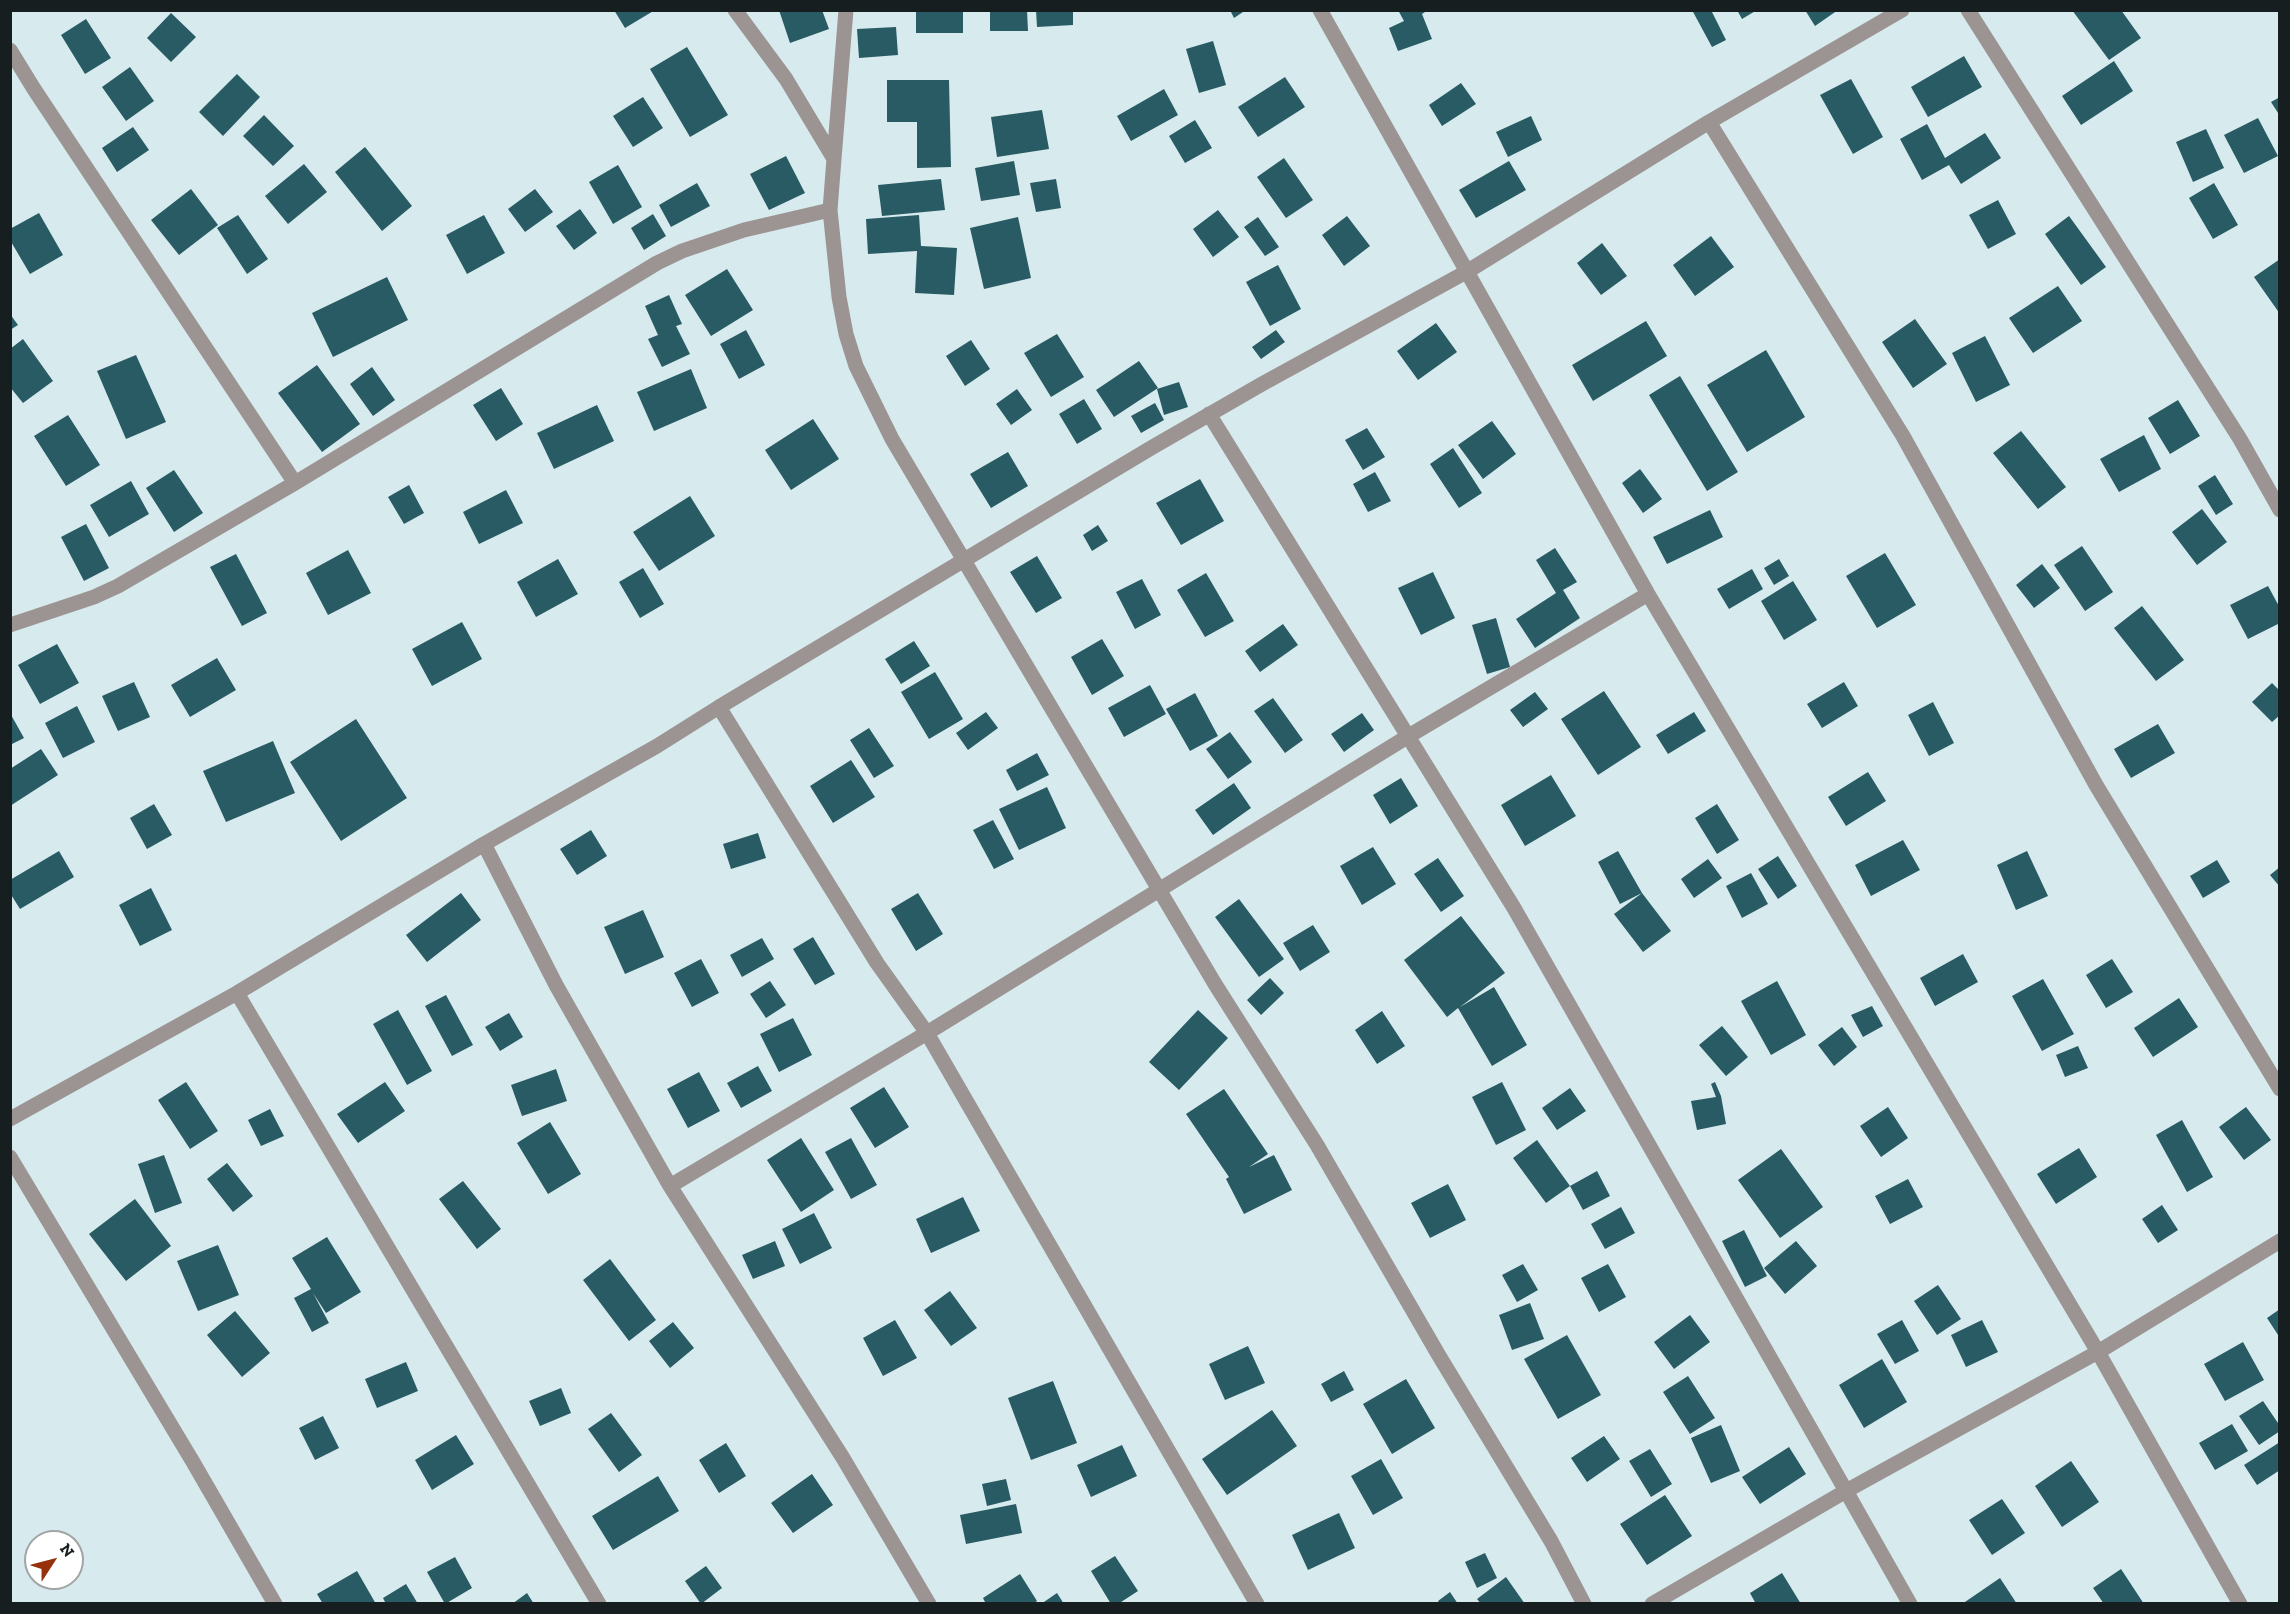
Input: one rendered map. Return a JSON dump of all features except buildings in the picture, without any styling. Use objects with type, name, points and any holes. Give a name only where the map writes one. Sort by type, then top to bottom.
[{"type":"street","points":[[735,10],[786,79],[834,159]]},
{"type":"street","points":[[846,10],[830,210],[846,334],[856,366],[892,439],[1215,984],[1317,1145],[1438,1354],[1551,1541],[1584,1604]]},
{"type":"street","points":[[1320,10],[1648,594],[2098,1352],[2240,1604]]},
{"type":"street","points":[[10,1119],[237,993],[484,844],[657,746],[964,559],[1209,414],[1468,271],[1709,122],[1902,10]]},
{"type":"street","points":[[1968,10],[2240,439],[2280,510]]},
{"type":"street","points":[[10,50],[294,483]]},
{"type":"street","points":[[1709,122],[1903,436],[2096,785],[2280,1089]]},
{"type":"street","points":[[10,625],[94,597],[118,586],[294,483],[665,259],[706,242],[744,230],[830,210]]},
{"type":"street","points":[[1209,414],[1514,908],[1910,1604]]},
{"type":"street","points":[[670,1186],[927,1033],[1407,737],[1648,594]]},
{"type":"street","points":[[719,707],[877,963],[927,1033],[1257,1604]]},
{"type":"street","points":[[484,844],[555,985],[670,1186],[843,1458],[929,1604]]},
{"type":"street","points":[[237,993],[599,1604]]},
{"type":"street","points":[[10,1157],[193,1462],[275,1604]]},
{"type":"street","points":[[1652,1604],[1846,1491],[2098,1352],[2280,1241]]}]
